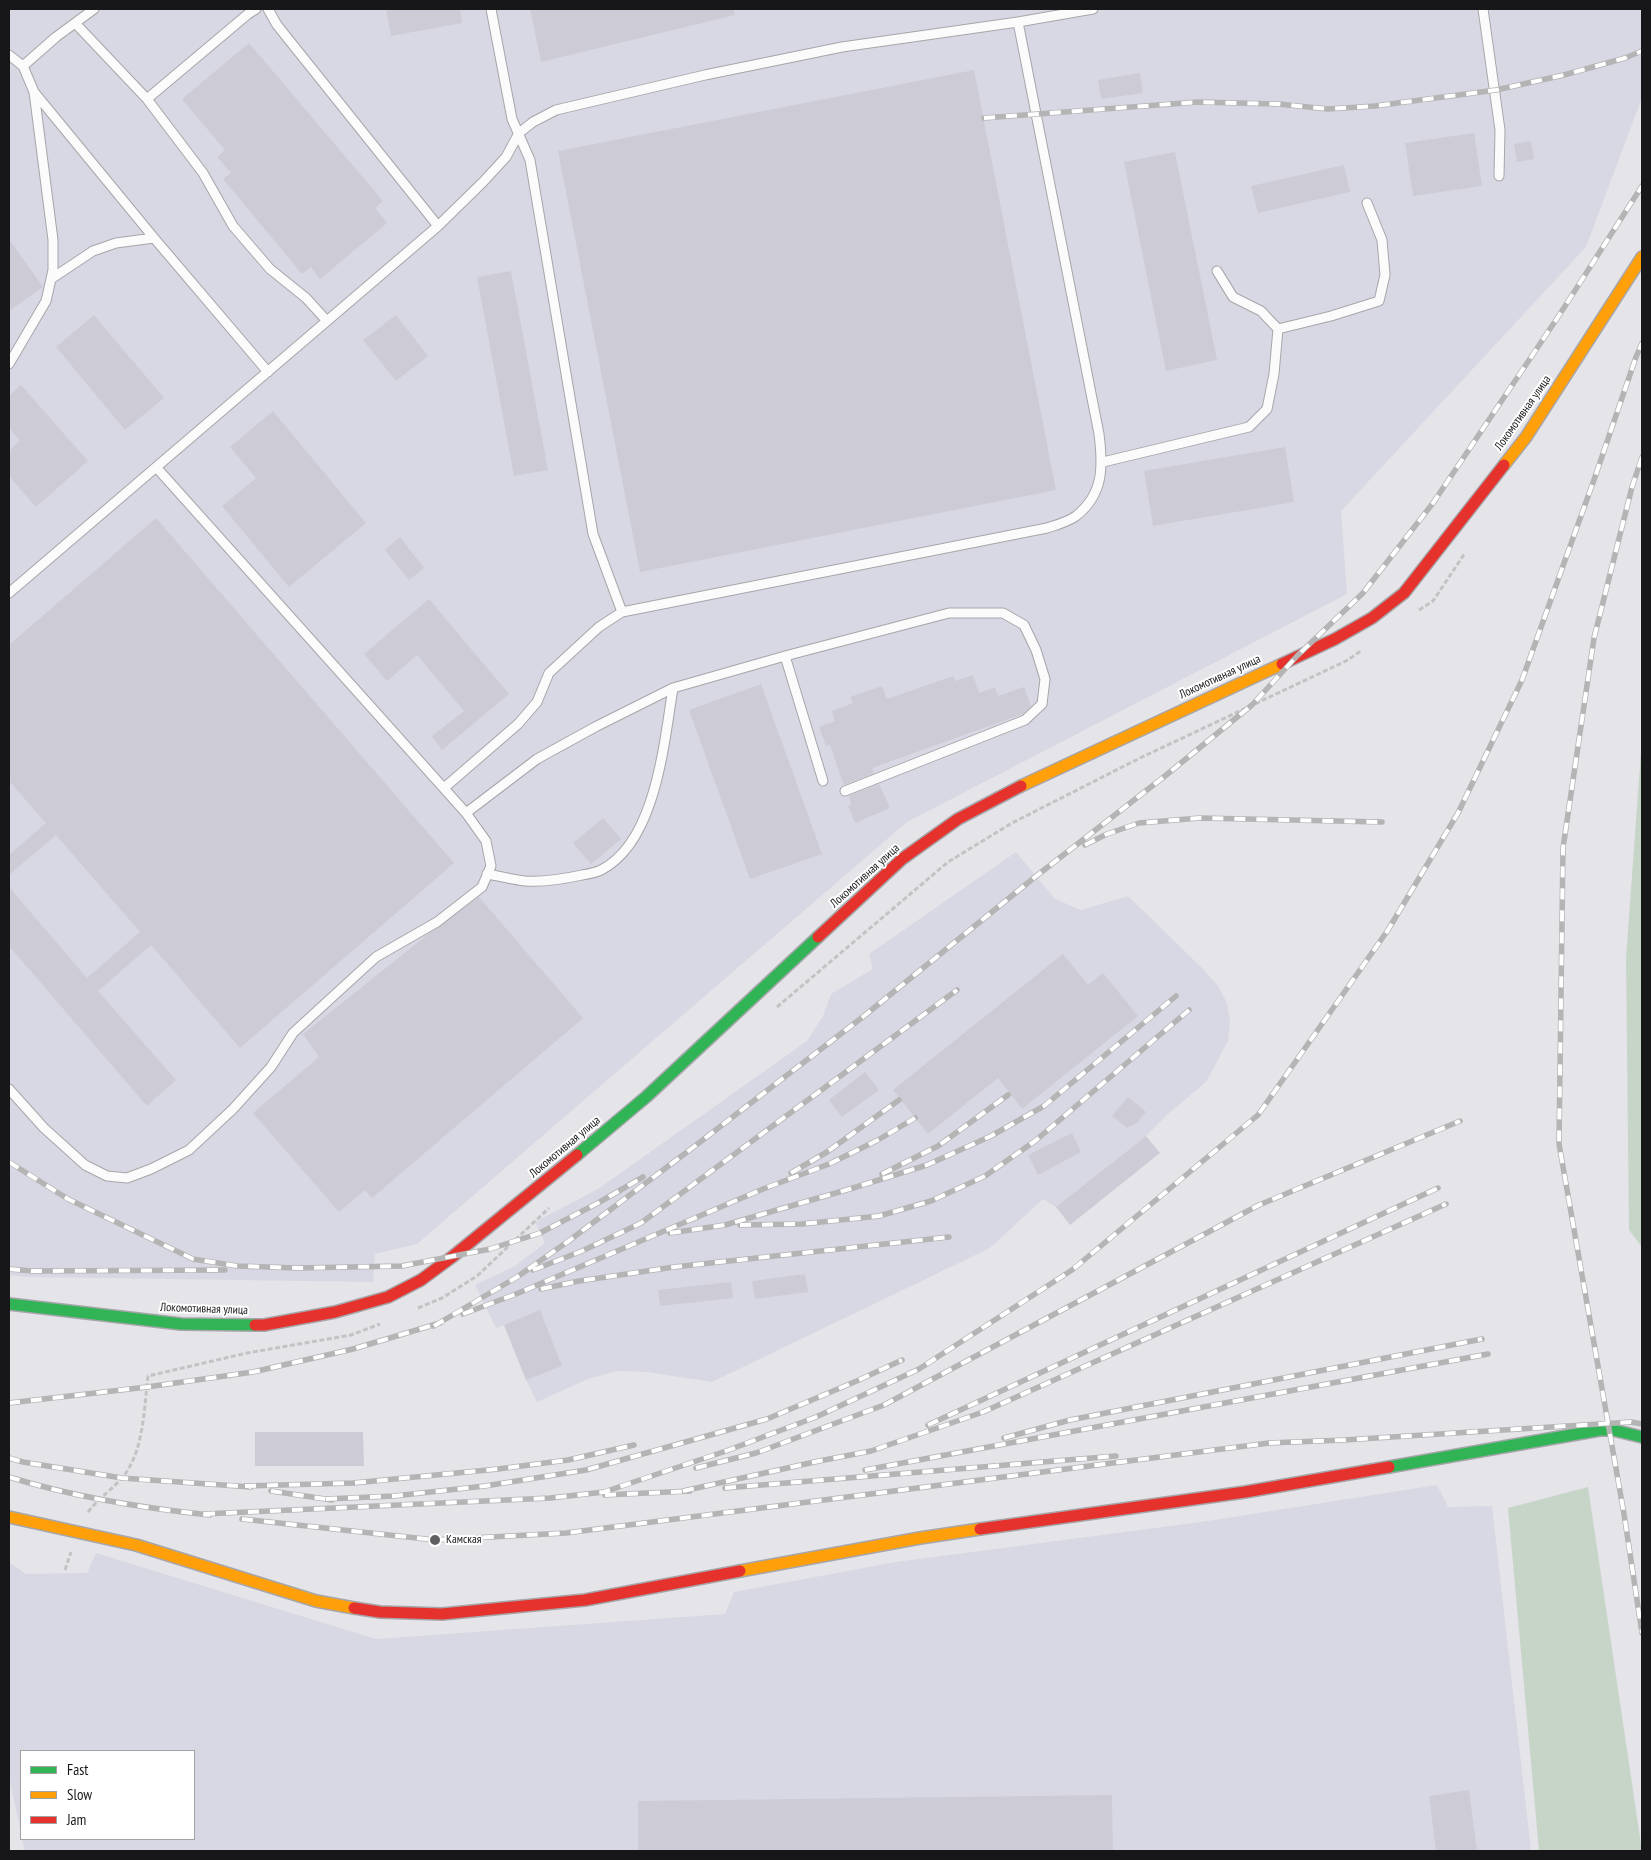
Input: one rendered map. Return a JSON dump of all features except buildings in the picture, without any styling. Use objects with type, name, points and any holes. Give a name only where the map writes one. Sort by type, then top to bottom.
[{"type":"main road","name":"Локомотивная улица","points":[[9,1304],[181,1324],[264,1324],[335,1312],[388,1297],[421,1280],[526,1197],[646,1097],[902,859],[958,819],[999,796],[1335,639],[1372,618],[1404,593],[1526,437],[1642,257]]},
{"type":"main road","points":[[9,1516],[78,1530],[136,1545],[316,1601],[380,1612],[442,1614],[585,1600],[920,1538],[1245,1492],[1600,1430],[1613,1430],[1642,1437]]},
{"type":"lane","points":[[23,66],[56,37],[94,9]]},
{"type":"lane","points":[[147,100],[256,9]]},
{"type":"lane","points":[[268,9],[278,25],[438,226]]},
{"type":"lane","points":[[491,9],[512,119],[530,160],[593,534],[622,612]]},
{"type":"lane","points":[[9,593],[438,226],[506,157],[519,133],[533,122],[556,110],[842,47],[1018,22],[1093,9]]},
{"type":"lane","points":[[1483,9],[1500,130],[1498,176]]},
{"type":"lane","points":[[444,788],[518,724],[537,702],[550,673],[599,627],[622,612],[1047,528],[1074,517],[1090,503],[1098,488],[1103,462],[1099,434],[1018,22]]},
{"type":"lane","points":[[75,23],[147,100],[203,174],[233,226],[270,269],[306,298],[327,321]]},
{"type":"lane","points":[[9,55],[23,66],[34,92],[53,240],[53,270],[46,300],[9,364]]},
{"type":"lane","points":[[34,92],[154,238],[268,372]]},
{"type":"lane","points":[[1278,329],[1331,316],[1379,301],[1385,275],[1382,240],[1368,203]]},
{"type":"lane","points":[[51,279],[93,251],[116,243],[154,238]]},
{"type":"lane","points":[[1103,462],[1249,427],[1267,409],[1274,374],[1278,329],[1261,311],[1233,297],[1217,271]]},
{"type":"lane","points":[[9,1089],[44,1128],[86,1165],[107,1176],[127,1178],[151,1169],[188,1150],[233,1109],[271,1067],[293,1034],[376,957],[438,922],[465,902],[482,887],[491,866],[486,840],[466,813],[156,468]]},
{"type":"lane","points":[[466,813],[537,759],[673,688],[785,656],[949,613],[1003,612],[1024,625],[1036,650],[1045,679],[1042,704],[1025,720],[845,791]]},
{"type":"lane","points":[[785,656],[823,781]]},
{"type":"lane","points":[[487,874],[525,881],[565,879],[600,871],[619,858],[638,832],[651,803],[673,688]]},
{"type":"path","points":[[1417,612],[1433,601],[1466,552]]},
{"type":"path","points":[[774,1010],[948,862],[1012,823],[1140,758],[1346,661],[1362,650]]},
{"type":"path","points":[[415,1309],[442,1298],[477,1276],[551,1207]]},
{"type":"path","points":[[65,1570],[83,1519],[97,1500],[122,1478],[138,1449],[148,1376],[247,1353],[351,1336],[388,1320]]},
{"type":"shaded area","points":[[9,9],[1642,9],[1642,98],[1586,247],[1341,511],[1347,594],[907,822],[417,1244],[375,1254],[373,1282],[27,1277],[9,1275]]},
{"type":"shaded area","points":[[1016,852],[1055,899],[1081,910],[1128,896],[1218,986],[1227,1003],[1230,1021],[1228,1041],[1206,1082],[1169,1113],[1146,1136],[1056,1207],[1043,1199],[990,1248],[712,1382],[647,1372],[617,1371],[588,1379],[537,1402],[504,1325],[496,1328],[475,1285],[515,1266],[545,1243],[535,1222],[598,1189],[807,1041],[823,1016],[831,994],[873,969],[869,954]]},
{"type":"shaded area","points":[[1437,1485],[1448,1507],[1492,1506],[1531,1851],[25,1851],[22,1840],[195,1840],[195,1750],[20,1750],[20,1828],[9,1777],[9,1562],[26,1574],[87,1573],[96,1553],[376,1639],[725,1614],[734,1592],[896,1562],[1201,1522]]},
{"type":"green space","points":[[1642,738],[1642,1247],[1629,1230],[1626,958]]},
{"type":"green space","points":[[1588,1487],[1642,1851],[1539,1851],[1508,1508]]},
{"type":"railway","points":[[984,118],[1198,102],[1278,104],[1328,109],[1375,106],[1496,90],[1564,75],[1625,58],[1642,51]]},
{"type":"railway","points":[[434,1326],[517,1277],[570,1240],[691,1149],[864,1016],[1035,877],[1165,776],[1252,705],[1297,656],[1363,593],[1433,503],[1558,317],[1642,186]]},
{"type":"railway","points":[[204,1514],[550,1498],[604,1492],[726,1451],[816,1417],[919,1369],[1072,1270],[1258,1115],[1388,930],[1458,813],[1522,680],[1642,343]]},
{"type":"railway","points":[[1642,457],[1632,487],[1594,638],[1563,848],[1559,1144],[1624,1514],[1642,1633]]},
{"type":"railway","points":[[1085,845],[1107,834],[1139,823],[1200,818],[1382,822]]},
{"type":"railway","points":[[533,1270],[582,1251],[641,1223],[957,990]]},
{"type":"railway","points":[[670,1233],[725,1225],[853,1188],[927,1165],[991,1136],[1044,1106],[1176,996]]},
{"type":"railway","points":[[740,1225],[802,1224],[879,1216],[931,1201],[985,1176],[1035,1141],[1189,1010]]},
{"type":"railway","points":[[882,1174],[938,1146],[1008,1095]]},
{"type":"railway","points":[[791,1173],[827,1152],[899,1100]]},
{"type":"railway","points":[[463,1314],[516,1294],[763,1189],[829,1164],[878,1140],[915,1118]]},
{"type":"railway","points":[[696,1468],[756,1453],[884,1405],[1259,1205],[1460,1121]]},
{"type":"railway","points":[[9,1162],[68,1199],[193,1259],[237,1266],[298,1268],[402,1266],[490,1249],[540,1233],[643,1177]]},
{"type":"railway","points":[[928,1425],[1438,1188]]},
{"type":"railway","points":[[683,1491],[871,1451],[983,1412],[1446,1204]]},
{"type":"railway","points":[[541,1289],[579,1281],[674,1267],[949,1237]]},
{"type":"railway","points":[[9,1269],[32,1271],[225,1270]]},
{"type":"railway","points":[[9,1403],[147,1387],[253,1372],[353,1349],[440,1323]]},
{"type":"railway","points":[[1004,1438],[1070,1420],[1482,1339]]},
{"type":"railway","points":[[865,1470],[1488,1354]]},
{"type":"railway","points":[[326,1499],[394,1496],[485,1486],[586,1470],[767,1419],[902,1360]]},
{"type":"railway","points":[[242,1519],[435,1540],[566,1533],[1269,1443],[1631,1422],[1642,1424]]},
{"type":"railway","points":[[245,1486],[353,1483],[498,1469],[568,1460],[634,1445]]},
{"type":"railway","points":[[725,1488],[1116,1456]]},
{"type":"railway","points":[[9,1458],[122,1478],[251,1487]]},
{"type":"railway","points":[[9,1477],[108,1501],[210,1515]]},
{"type":"railway","points":[[271,1491],[332,1500]]},
{"type":"railway","points":[[605,1495],[690,1491]]},
{"type":"traffic: fast","points":[[577,1155],[646,1097],[818,937]]},
{"type":"traffic: fast","points":[[9,1304],[181,1324],[255,1325]]},
{"type":"traffic: fast","points":[[1389,1467],[1600,1430],[1613,1430],[1642,1437]]},
{"type":"traffic: slow","points":[[1504,465],[1526,437],[1642,257]]},
{"type":"traffic: slow","points":[[1021,786],[1282,664]]},
{"type":"traffic: slow","points":[[9,1517],[136,1545],[316,1601],[354,1608]]},
{"type":"traffic: slow","points":[[740,1571],[980,1529]]},
{"type":"traffic: jam","points":[[1282,664],[1335,639],[1372,618],[1404,593],[1504,465]]},
{"type":"traffic: jam","points":[[818,937],[902,859],[958,819],[1021,786]]},
{"type":"traffic: jam","points":[[255,1325],[335,1312],[388,1297],[421,1280],[577,1155]]},
{"type":"traffic: jam","points":[[980,1529],[1245,1492],[1389,1467]]},
{"type":"traffic: jam","points":[[354,1608],[380,1612],[442,1614],[585,1600],[740,1571]]},
{"type":"place","name":"Камская","points":[[435,1540]]}]
